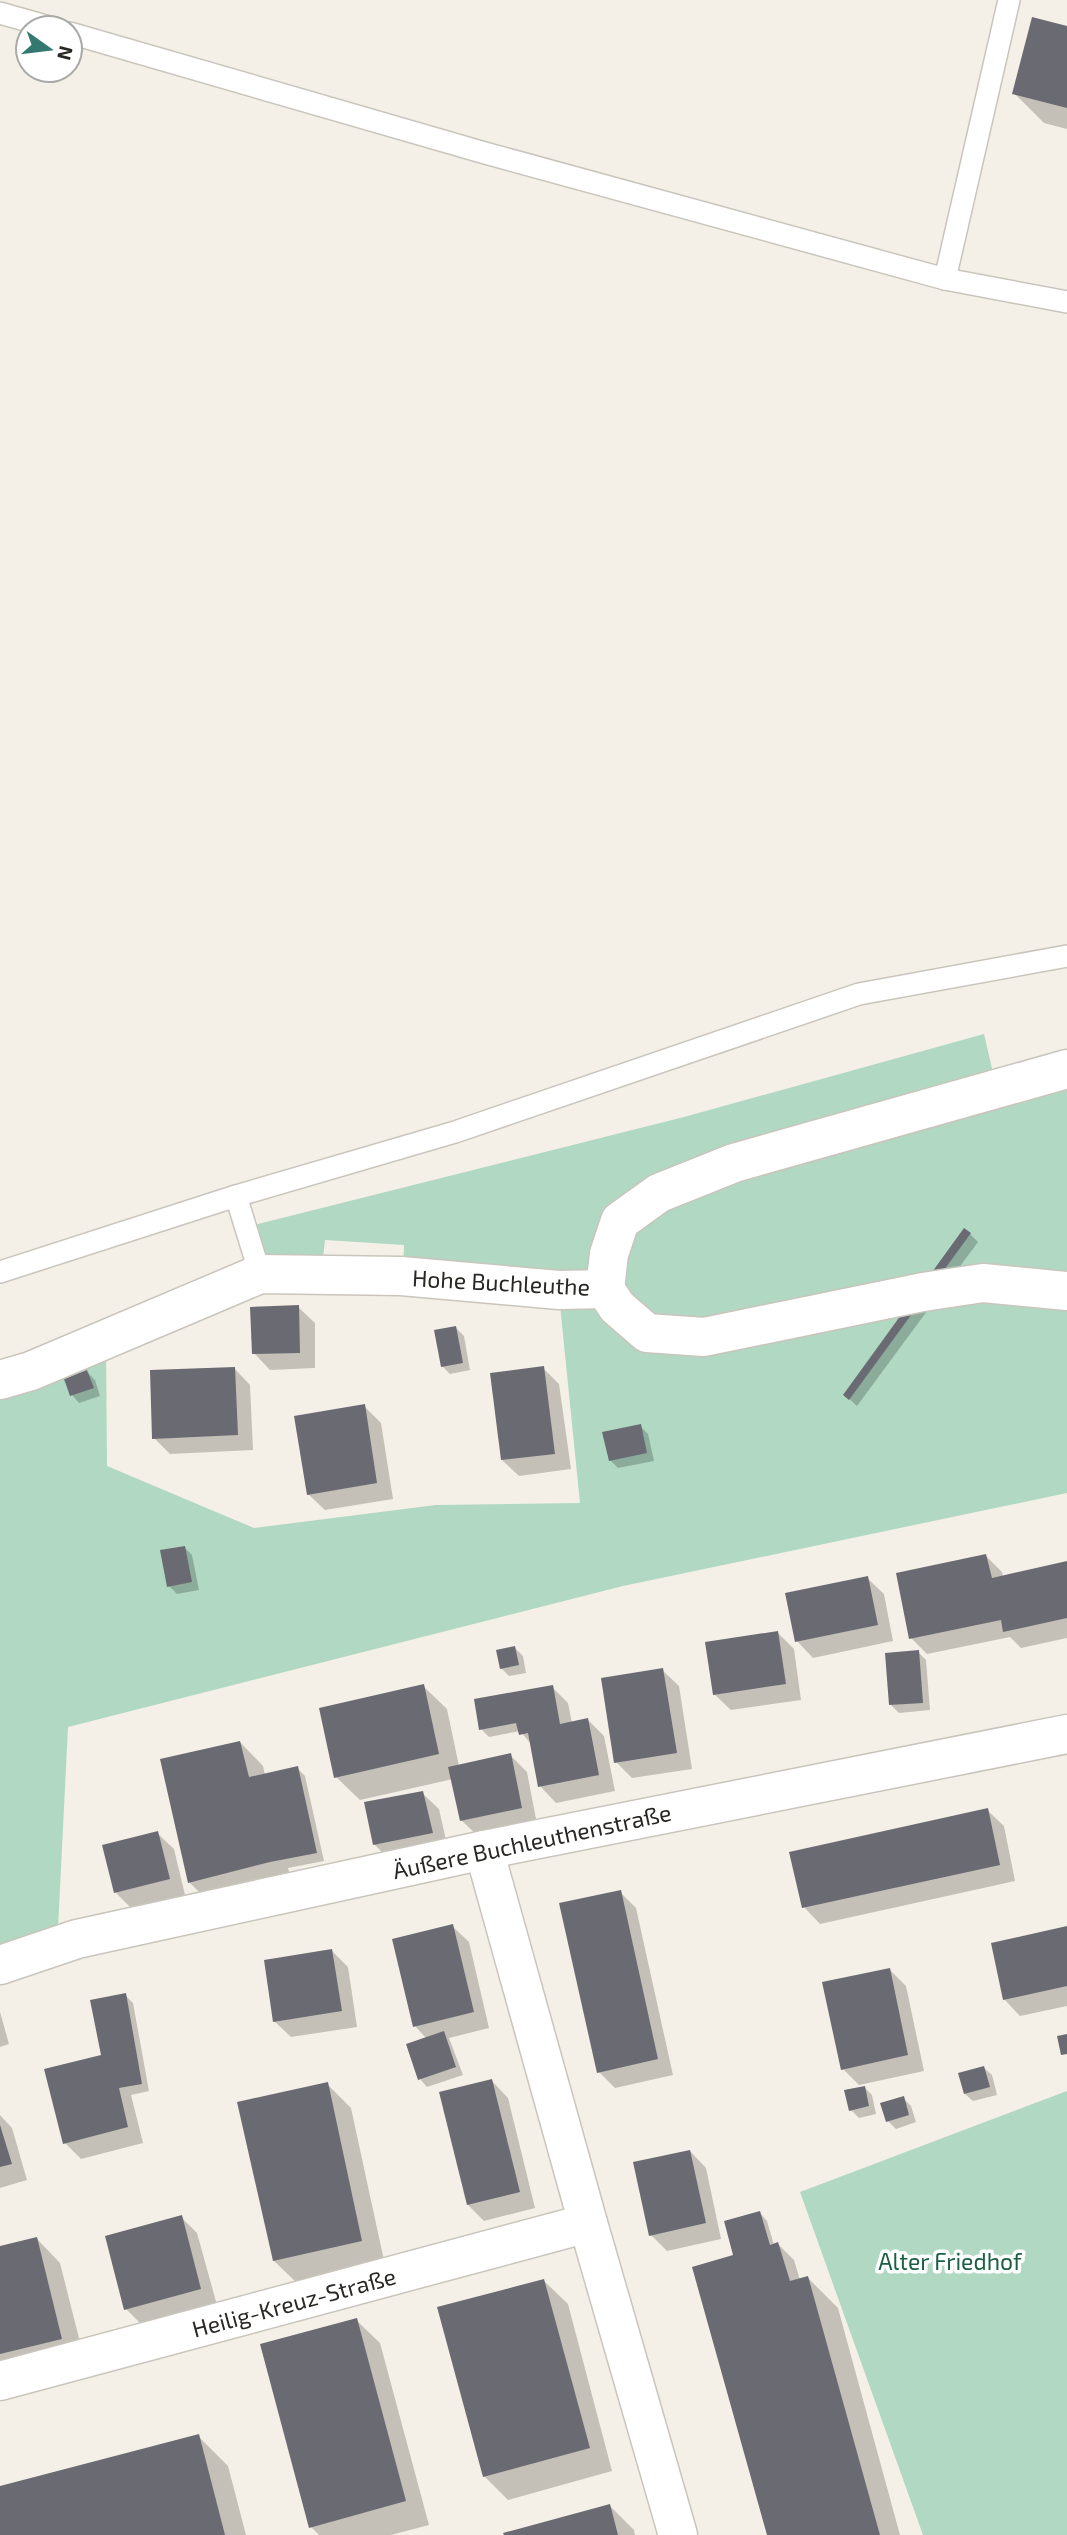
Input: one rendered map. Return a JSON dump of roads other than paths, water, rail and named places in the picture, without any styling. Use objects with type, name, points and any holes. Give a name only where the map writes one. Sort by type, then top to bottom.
[{"type":"street","name":"Hohe Buchleuthe","points":[[0,1380],[31,1371],[260,1274],[401,1276],[559,1290],[605,1289],[609,1254],[620,1221],[659,1193],[734,1163],[1067,1069]]},
{"type":"street","points":[[605,1289],[617,1307],[647,1333],[704,1337],[923,1292],[983,1283],[1067,1291]]},
{"type":"street","name":"Äußere Buchleuthenstraße","points":[[0,1965],[77,1939],[484,1850],[1067,1734]]},
{"type":"street","points":[[484,1850],[678,2535]]},
{"type":"street","name":"Heilig-Kreuz-Straße","points":[[0,2381],[588,2223]]},
{"type":"lane","points":[[945,279],[1009,0]]},
{"type":"lane","points":[[84,37],[485,153],[945,279],[1067,302]]},
{"type":"lane","points":[[0,1272],[236,1196],[455,1132],[859,994],[1067,956]]},
{"type":"lane","points":[[236,1196],[260,1274]]},
{"type":"park label","name":"Alter Friedhof","points":[[950,2262]]}]
